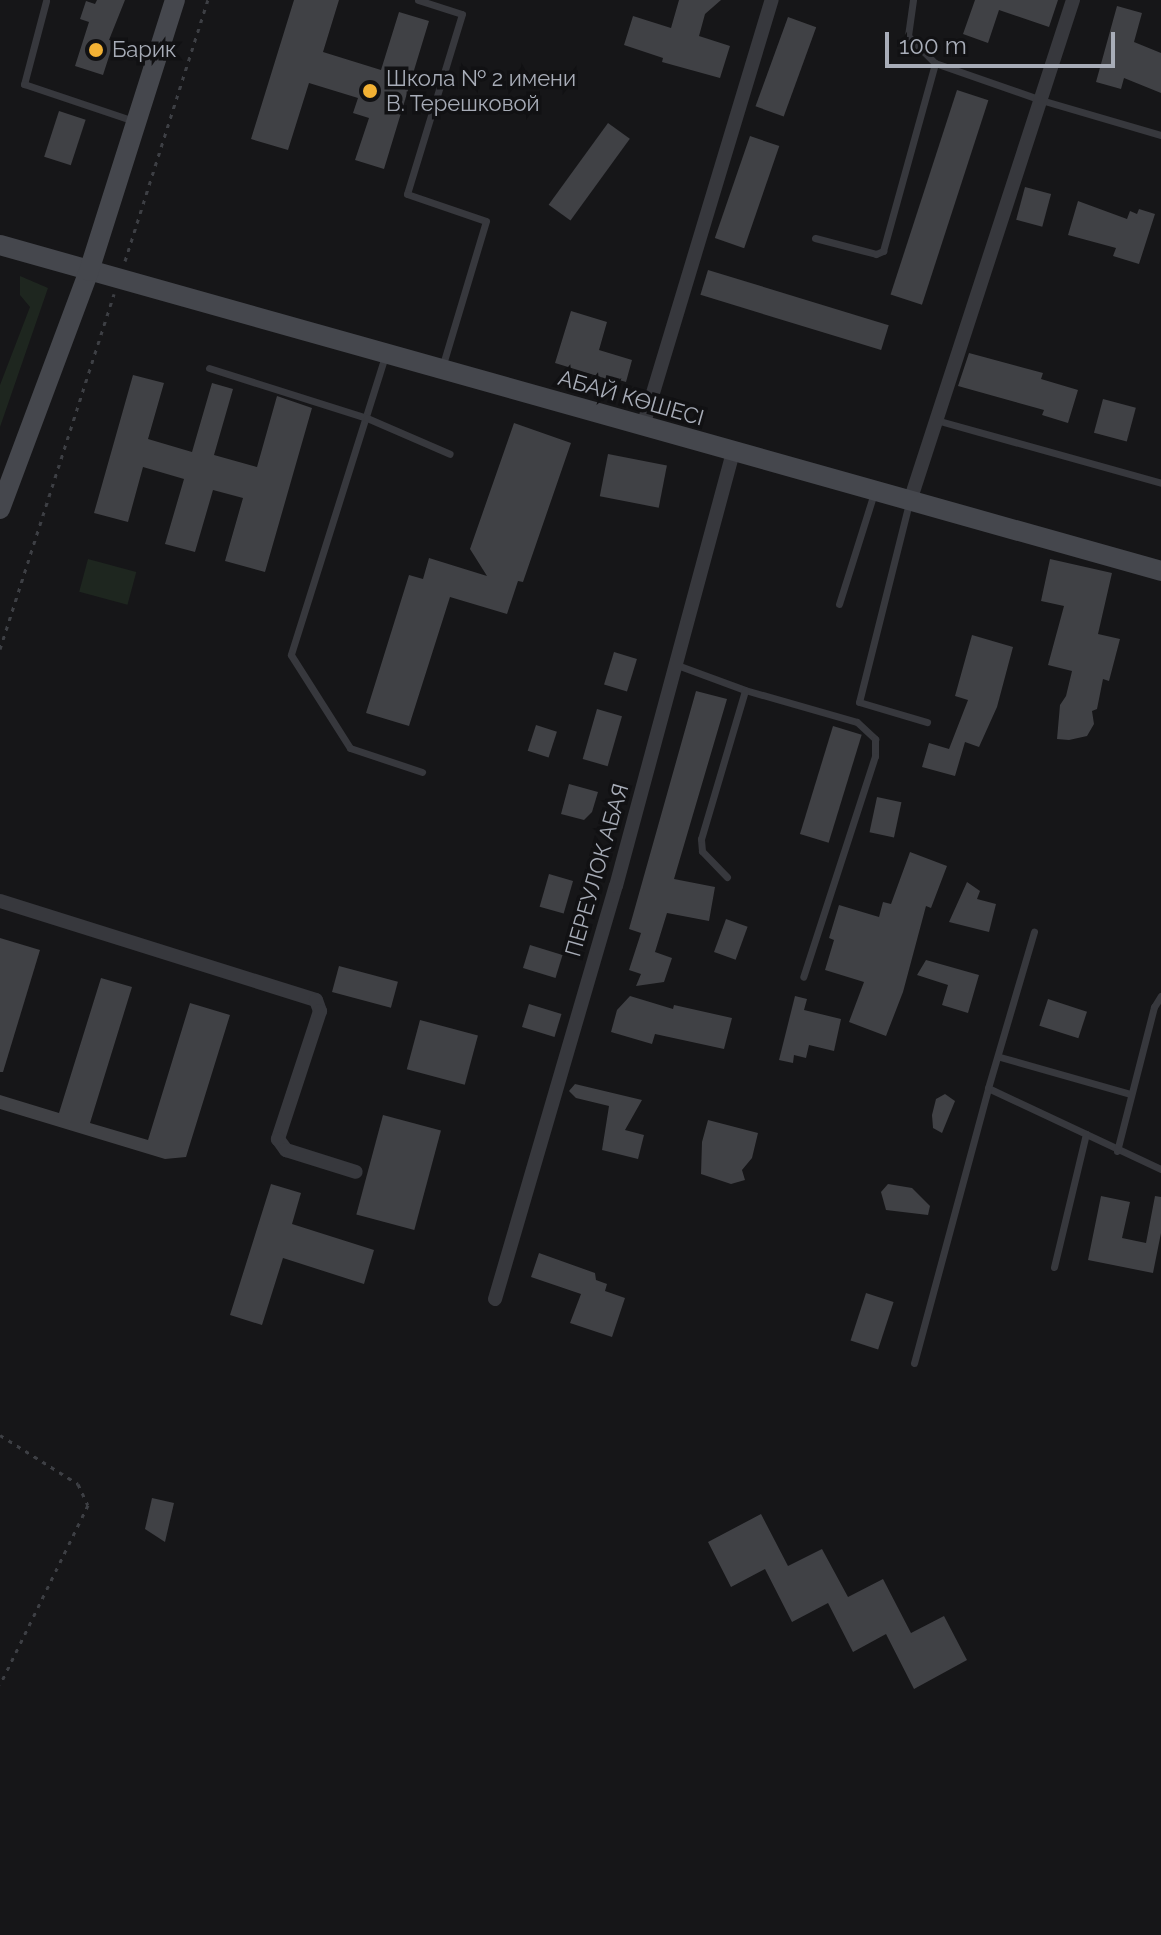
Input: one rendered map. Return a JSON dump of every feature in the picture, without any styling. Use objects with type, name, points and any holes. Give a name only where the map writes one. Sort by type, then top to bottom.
[{"type":"main road","points":[[0,509],[89,271],[175,0]]},
{"type":"main road","name":"АБАЙ КӨШЕСІ","points":[[0,245],[1161,571]]},
{"type":"street","points":[[643,426],[772,0]]},
{"type":"street","points":[[910,501],[1073,0]]},
{"type":"street","name":"ПЕРЕУЛОК АБАЯ","points":[[495,1299],[616,886],[733,451]]},
{"type":"street","points":[[0,901],[316,1000],[320,1011],[278,1139],[286,1150],[356,1172]]},
{"type":"lane","points":[[418,0],[462,14],[407,194],[486,221],[441,370]]},
{"type":"lane","points":[[913,0],[908,36],[935,63],[1041,100],[1161,135]]},
{"type":"lane","points":[[46,1],[24,84],[137,122]]},
{"type":"lane","points":[[815,238],[876,254],[883,251],[935,63]]},
{"type":"lane","points":[[386,354],[291,655],[350,748],[422,772]]},
{"type":"lane","points":[[209,368],[367,418],[450,454]]},
{"type":"lane","points":[[936,420],[1161,483]]},
{"type":"lane","points":[[839,604],[875,491]]},
{"type":"lane","points":[[910,501],[859,702],[927,722]]},
{"type":"lane","points":[[677,665],[745,690],[857,722],[875,739],[875,756],[803,977]]},
{"type":"lane","points":[[727,877],[702,851],[701,839],[745,690]]},
{"type":"lane","points":[[914,1363],[988,1088],[1000,1057],[1034,932]]},
{"type":"lane","points":[[1117,1151],[1154,1007],[1161,996]]},
{"type":"lane","points":[[1000,1057],[1131,1094]]},
{"type":"lane","points":[[988,1088],[1161,1169]]},
{"type":"lane","points":[[1054,1267],[1086,1134]]},
{"type":"path","points":[[0,649],[208,0]]},
{"type":"path","points":[[0,1435],[78,1484],[88,1505],[0,1685]]},
{"type":"shaded area","points":[[20,276],[48,288],[0,427],[0,385],[30,307],[20,295]]},
{"type":"shaded area","points":[[88,559],[136,572],[127,605],[79,592]]},
{"type":"building","points":[[97,0],[125,0],[109,40],[114,41],[103,75],[75,66],[89,22],[80,19],[86,1],[95,4]]},
{"type":"building","name":"Школа № 2 имени В. Терешковой","points":[[294,0],[339,0],[323,52],[381,70],[399,12],[429,21],[384,169],[355,160],[369,118],[353,113],[358,98],[309,83],[288,150],[251,139]]},
{"type":"building","points":[[679,0],[721,0],[705,14],[699,36],[730,46],[720,78],[662,62],[663,58],[624,45],[633,16],[671,28]]},
{"type":"building","points":[[975,0],[1058,0],[1049,27],[999,10],[988,43],[963,34]]},
{"type":"building","points":[[1117,6],[1142,13],[1134,42],[1161,53],[1161,93],[1124,78],[1121,89],[1096,82]]},
{"type":"building","points":[[788,17],[816,27],[784,117],[756,106]]},
{"type":"building","points":[[957,90],[988,100],[922,305],[891,294]]},
{"type":"building","points":[[59,111],[86,120],[71,165],[44,157]]},
{"type":"building","points":[[608,123],[630,139],[570,221],[549,205]]},
{"type":"building","points":[[750,136],[779,146],[744,248],[715,238]]},
{"type":"building","points":[[1025,187],[1051,194],[1042,227],[1016,220]]},
{"type":"building","points":[[1078,201],[1127,219],[1130,211],[1137,214],[1139,209],[1155,214],[1139,264],[1113,256],[1116,248],[1068,235]]},
{"type":"building","points":[[708,270],[889,325],[881,350],[700,295]]},
{"type":"building","points":[[571,311],[607,322],[599,350],[632,360],[626,382],[619,380],[616,392],[601,387],[604,378],[555,363]]},
{"type":"building","points":[[969,353],[1043,373],[1041,379],[1078,390],[1068,423],[1042,415],[1044,410],[958,386]]},
{"type":"building","points":[[133,375],[164,383],[148,439],[192,452],[212,383],[233,389],[214,455],[257,467],[277,396],[312,408],[265,572],[225,561],[243,498],[213,490],[195,552],[165,544],[184,479],[143,467],[128,522],[94,513]]},
{"type":"building","points":[[1103,399],[1136,408],[1127,442],[1094,433]]},
{"type":"building","points":[[514,423],[571,443],[523,582],[518,581],[507,614],[450,597],[409,726],[366,713],[409,575],[423,579],[429,558],[487,576],[470,549]]},
{"type":"building","points":[[608,454],[667,465],[659,508],[600,496]]},
{"type":"building","points":[[1050,559],[1112,573],[1098,634],[1120,639],[1109,681],[1103,679],[1097,709],[1092,711],[1094,724],[1087,736],[1069,740],[1057,739],[1060,705],[1066,696],[1072,671],[1048,665],[1064,606],[1041,601]]},
{"type":"building","points":[[972,635],[1013,647],[997,707],[979,747],[965,742],[955,776],[922,767],[929,743],[949,749],[968,700],[955,696]]},
{"type":"building","points":[[614,652],[637,659],[627,692],[604,685]]},
{"type":"building","points":[[696,691],[727,699],[674,879],[715,887],[709,921],[667,913],[655,952],[672,958],[664,982],[636,986],[641,974],[629,970],[641,933],[629,929]]},
{"type":"building","points":[[597,709],[622,716],[608,766],[583,759]]},
{"type":"building","points":[[536,725],[557,732],[549,757],[528,751]]},
{"type":"building","points":[[833,726],[862,735],[829,843],[800,834]]},
{"type":"building","points":[[569,784],[598,792],[592,812],[584,820],[561,814]]},
{"type":"building","points":[[877,797],[901,802],[894,837],[870,832]]},
{"type":"building","points":[[910,852],[947,866],[931,908],[926,906],[903,992],[886,1036],[849,1022],[864,982],[825,970],[834,940],[829,938],[839,905],[879,917],[883,902],[891,904]]},
{"type":"building","points":[[549,874],[573,881],[564,914],[540,907]]},
{"type":"building","points":[[967,882],[980,891],[977,899],[996,904],[989,932],[949,922]]},
{"type":"building","points":[[726,919],[748,927],[736,960],[714,952]]},
{"type":"building","points":[[0,938],[40,950],[3,1072],[0,1072]]},
{"type":"building","points":[[530,945],[563,955],[555,978],[523,968]]},
{"type":"building","points":[[926,960],[979,975],[968,1013],[942,1005],[948,985],[917,975]]},
{"type":"building","points":[[339,966],[398,982],[391,1008],[332,992]]},
{"type":"building","points":[[101,978],[132,987],[90,1123],[148,1140],[190,1003],[230,1015],[186,1157],[165,1159],[0,1109],[0,1095],[59,1113]]},
{"type":"building","points":[[630,996],[673,1009],[674,1005],[732,1018],[724,1049],[655,1034],[652,1044],[611,1032],[617,1010]]},
{"type":"building","points":[[795,996],[807,999],[804,1010],[841,1019],[834,1051],[809,1045],[806,1058],[794,1055],[793,1063],[779,1060]]},
{"type":"building","points":[[1048,999],[1087,1012],[1078,1038],[1039,1026]]},
{"type":"building","points":[[529,1004],[562,1014],[554,1037],[522,1027]]},
{"type":"building","points":[[420,1020],[478,1036],[465,1085],[407,1069]]},
{"type":"building","points":[[575,1084],[642,1100],[625,1130],[644,1135],[638,1159],[602,1150],[609,1106],[576,1098],[569,1091]]},
{"type":"building","points":[[945,1094],[955,1101],[942,1133],[933,1128],[932,1115],[936,1099]]},
{"type":"building","points":[[383,1115],[441,1131],[414,1230],[356,1214]]},
{"type":"building","points":[[708,1120],[758,1133],[752,1158],[742,1170],[745,1180],[731,1184],[701,1174],[702,1142]]},
{"type":"building","points":[[271,1184],[301,1193],[292,1224],[374,1250],[364,1284],[283,1258],[262,1325],[230,1315]]},
{"type":"building","points":[[888,1184],[912,1188],[930,1206],[928,1215],[886,1210],[881,1192]]},
{"type":"building","points":[[1101,1196],[1130,1202],[1122,1238],[1146,1243],[1155,1196],[1161,1197],[1161,1233],[1153,1273],[1088,1260]]},
{"type":"building","points":[[539,1253],[595,1273],[596,1280],[607,1284],[605,1291],[625,1298],[612,1337],[570,1323],[581,1294],[531,1277]]},
{"type":"building","points":[[866,1293],[894,1302],[878,1350],[851,1341]]},
{"type":"building","points":[[152,1498],[174,1503],[165,1542],[145,1529]]},
{"type":"building","points":[[761,1514],[788,1566],[822,1549],[848,1597],[883,1579],[911,1633],[944,1616],[967,1660],[914,1689],[886,1634],[853,1652],[828,1603],[792,1622],[765,1569],[731,1587],[708,1542]]},
{"type":"place","name":"Барик","points":[[96,50]]},
{"type":"place","name":"Школа № 2 имени В. Терешковой","points":[[370,91]]}]
